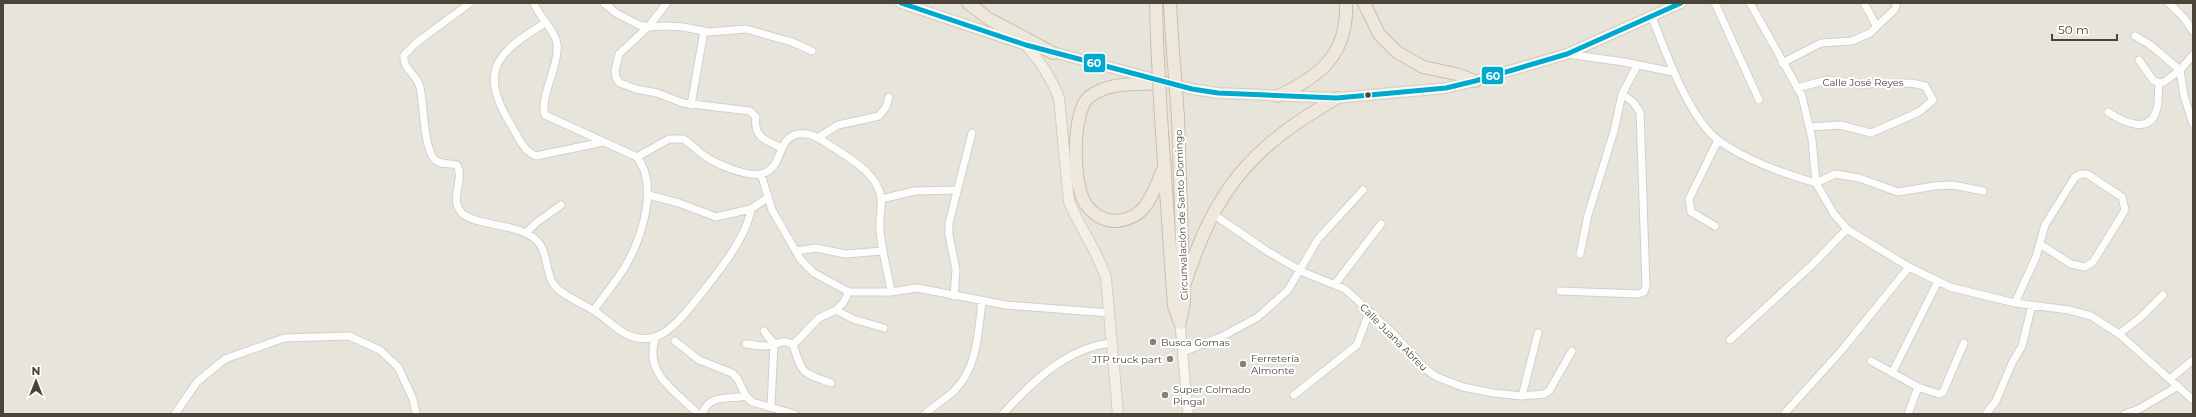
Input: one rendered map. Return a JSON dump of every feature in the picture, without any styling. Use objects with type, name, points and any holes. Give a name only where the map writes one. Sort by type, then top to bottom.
[{"type":"highway","points":[[968,3],[995,23],[1053,53]]},
{"type":"highway","name":"Circunvalación de Santo Domingo","points":[[1156,3],[1161,118],[1174,305],[1180,323]]},
{"type":"highway","name":"Circunvalación de Santo Domingo","points":[[1170,3],[1178,117],[1184,286],[1184,303],[1180,323]]},
{"type":"highway","points":[[1278,96],[1302,84],[1321,71],[1335,53],[1343,37],[1346,20],[1346,3]]},
{"type":"highway","points":[[1364,3],[1378,34],[1397,52],[1423,67],[1456,74],[1475,81]]},
{"type":"highway","points":[[1165,165],[1145,207],[1127,220],[1114,221],[1101,218],[1087,207],[1081,194],[1078,174],[1076,135],[1082,108],[1088,98],[1100,90],[1113,86],[1168,83]]},
{"type":"highway","points":[[1184,286],[1194,255],[1213,214],[1229,187],[1266,145],[1305,116],[1337,98]]},
{"type":"main road","points":[[901,3],[1053,53],[1168,83],[1218,94],[1337,98],[1446,88],[1475,81],[1566,54],[1682,3]]},
{"type":"main road","points":[[1026,45],[1047,71],[1059,98],[1069,202],[1075,216],[1100,259],[1106,278],[1118,414]]},
{"type":"main road","points":[[1180,323],[1188,414]]},
{"type":"street","points":[[470,3],[416,43],[404,55],[405,65],[416,79],[420,87],[422,113],[435,160],[440,163],[457,165],[460,170],[456,194],[460,211],[465,216],[515,228],[535,238],[541,246],[553,283],[558,289],[594,310],[626,334],[640,338],[655,339]]},
{"type":"street","points":[[534,3],[545,23],[553,32],[557,43],[551,81],[544,104],[545,115],[637,157],[641,162],[649,195],[631,255],[594,310]]},
{"type":"street","points":[[605,3],[630,22],[648,27],[665,26],[704,31],[735,29],[756,31],[792,42],[812,51]]},
{"type":"street","points":[[667,3],[648,27],[619,54],[616,62],[616,78],[626,86],[657,93],[691,105],[750,111],[756,117],[755,128],[760,138],[782,148]]},
{"type":"street","points":[[1715,3],[1759,100]]},
{"type":"street","points":[[1750,3],[1782,63],[1802,96],[1810,127],[1816,183],[1834,214],[1847,229],[1909,267],[1950,287],[2015,303],[2069,310],[2091,316],[2119,334],[2193,400]]},
{"type":"street","points":[[1864,3],[1876,25]]},
{"type":"street","points":[[1782,63],[1821,43],[1852,41],[1870,33],[1876,25],[1895,9],[1897,3]]},
{"type":"street","points":[[2169,3],[2184,18],[2193,31]]},
{"type":"street","points":[[1652,17],[1674,72],[1702,123],[1718,140],[1748,158],[1790,175],[1816,183],[1835,174],[1859,178],[1898,192],[1934,186],[1953,185],[1983,191]]},
{"type":"street","points":[[2184,18],[2193,19]]},
{"type":"street","points":[[545,23],[504,53],[494,69],[494,86],[501,109],[525,148],[536,156],[603,142]]},
{"type":"street","points":[[691,105],[704,31]]},
{"type":"street","points":[[2135,36],[2149,44],[2180,70],[2184,96],[2193,124]]},
{"type":"street","points":[[1566,54],[1624,62],[1637,66],[1674,72]]},
{"type":"street","points":[[2139,60],[2153,80],[2159,83],[2164,82],[2180,70],[2193,55]]},
{"type":"street","points":[[1580,254],[1588,215],[1614,131],[1622,94],[1637,66]]},
{"type":"street","name":"Calle José Reyes","points":[[1796,88],[1827,80],[1862,84],[1911,83],[1925,86],[1933,100],[1919,112],[1871,133],[1840,125],[1810,127]]},
{"type":"street","points":[[2108,112],[2123,122],[2138,126],[2150,120],[2157,109],[2159,83]]},
{"type":"street","points":[[1560,292],[1638,294],[1644,292],[1646,286],[1640,112],[1633,102],[1622,94]]},
{"type":"street","points":[[819,137],[838,125],[879,116],[886,108],[889,97]]},
{"type":"street","points":[[954,296],[956,270],[949,235],[953,206],[972,133]]},
{"type":"street","points":[[637,157],[669,139],[683,138],[702,154],[728,167],[761,174],[770,170],[776,164],[782,148],[789,138],[797,134],[809,134],[819,137],[855,162],[879,188],[881,199],[880,229],[891,292]]},
{"type":"street","points":[[1714,226],[1691,212],[1689,198],[1718,140]]},
{"type":"street","points":[[761,174],[767,198],[779,225],[796,251],[814,273],[849,292],[891,292],[917,288],[1024,308],[1109,314]]},
{"type":"street","points":[[2015,303],[2040,244],[2045,225],[2075,177],[2081,174],[2087,174],[2122,197],[2125,202],[2125,210],[2093,262],[2085,267],[2071,264],[2040,244]]},
{"type":"street","points":[[881,199],[916,191],[958,190]]},
{"type":"street","points":[[1183,352],[1223,336],[1258,317],[1288,290],[1318,239],[1363,190]]},
{"type":"street","points":[[649,195],[679,203],[716,217],[750,209],[767,198]]},
{"type":"street","points":[[526,233],[536,223],[561,205]]},
{"type":"street","points":[[698,414],[672,391],[655,364],[652,348],[655,339],[679,322],[707,286],[746,226],[750,209]]},
{"type":"street","name":"Calle Juana Abreu","points":[[1213,214],[1267,251],[1300,269],[1344,289],[1394,334],[1424,368],[1437,377],[1463,387],[1493,393],[1522,396],[1544,394],[1549,391],[1572,351]]},
{"type":"street","points":[[1335,284],[1381,224]]},
{"type":"street","points":[[1730,340],[1813,264],[1847,229]]},
{"type":"street","points":[[796,251],[816,248],[845,254],[883,251]]},
{"type":"street","points":[[1784,414],[1841,351],[1909,267]]},
{"type":"street","points":[[1892,373],[1938,282]]},
{"type":"street","points":[[793,345],[819,318],[836,310],[843,303],[849,292]]},
{"type":"street","points":[[2119,334],[2141,317],[2163,295]]},
{"type":"street","points":[[925,414],[953,392],[970,368],[974,359],[982,301]]},
{"type":"street","points":[[1986,414],[1996,401],[2012,363],[2022,346],[2032,305]]},
{"type":"street","points":[[836,310],[853,319],[884,328]]},
{"type":"street","points":[[1294,395],[1357,345],[1369,312]]},
{"type":"street","points":[[764,331],[774,344],[771,406]]},
{"type":"street","points":[[1522,396],[1538,333]]},
{"type":"street","points":[[175,414],[197,382],[225,359],[284,338],[349,336],[380,350],[398,368],[413,399],[416,414]]},
{"type":"street","points":[[675,341],[699,360],[732,372],[737,378],[746,396],[752,402],[771,406],[794,414]]},
{"type":"street","points":[[746,344],[767,346],[780,341],[789,342],[793,345],[797,361],[803,372],[831,383]]},
{"type":"street","points":[[1003,414],[1034,380],[1048,370],[1091,346],[1112,343]]},
{"type":"street","points":[[1871,362],[1918,386],[1939,394],[1943,392],[1964,343]]},
{"type":"street","points":[[2170,379],[2193,360]]},
{"type":"street","points":[[1908,414],[1918,386]]},
{"type":"street","points":[[2125,414],[2139,409],[2178,386]]},
{"type":"street","points":[[702,414],[704,407],[712,400],[724,397],[746,396]]},
{"type":"shaded area","points":[[3,3],[2193,3],[2193,414],[3,414]]},
{"type":"transit line","name":"60","points":[[901,3],[1026,45],[1192,89],[1218,93],[1337,98],[1446,88],[1475,81],[1567,54],[1681,3]]},
{"type":"place","name":"Busca Gomas","points":[[1153,342]]},
{"type":"place","name":"JTP truck part","points":[[1170,359]]},
{"type":"place","name":"Ferretería Almonte","points":[[1243,364]]},
{"type":"place","name":"Super Colmado Pingal","points":[[1165,395]]}]
